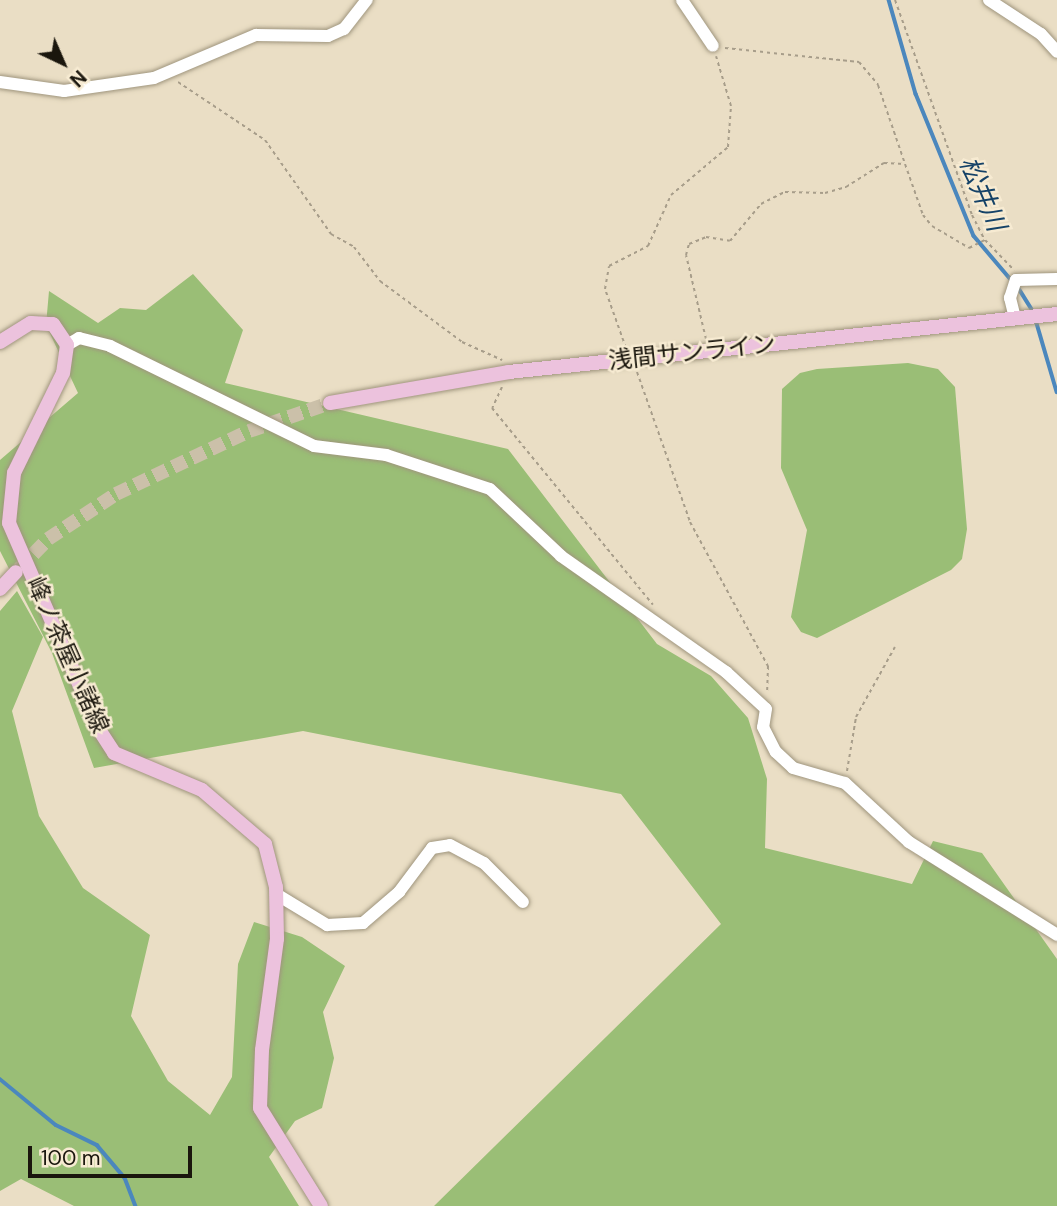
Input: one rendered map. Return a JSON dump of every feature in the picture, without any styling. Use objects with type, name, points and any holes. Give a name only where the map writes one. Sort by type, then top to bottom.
[{"type":"main road","name":"浅間サンライン","points":[[330,403],[509,372],[1057,314]]},
{"type":"main road","points":[[0,342],[31,323],[53,324],[67,345]]},
{"type":"main road","name":"峰ノ茶屋小諸線","points":[[67,345],[63,373],[14,473],[5,526],[98,728],[114,753],[202,790],[236,814],[265,844],[276,894],[260,1108],[321,1206]]},
{"type":"main road","points":[[0,589],[16,572]]},
{"type":"street","points":[[0,82],[64,91],[169,75],[256,35],[328,36],[344,29],[367,0]]},
{"type":"street","points":[[682,0],[713,46]]},
{"type":"street","points":[[989,0],[1041,34],[1057,52]]},
{"type":"street","points":[[1015,318],[1010,292],[1022,278],[1057,279]]},
{"type":"street","points":[[67,345],[79,338],[110,346],[314,446],[386,455],[490,489],[561,556],[681,646],[726,673],[766,709],[763,727],[793,768],[845,783],[909,842],[1057,936]]},
{"type":"street","points":[[276,894],[327,925],[363,923],[400,892],[432,848],[450,845],[484,863],[523,902]]},
{"type":"path","points":[[895,0],[985,240],[1022,278]]},
{"type":"path","points":[[766,709],[768,666],[690,522],[633,358],[619,338],[605,289],[609,267],[648,246],[671,195],[722,158],[728,147],[731,106],[713,46],[767,57],[859,62],[878,85],[923,215],[932,226],[969,248],[985,240]]},
{"type":"path","points":[[169,75],[265,140],[331,234],[355,247],[380,281],[462,342],[500,358],[509,372],[492,408],[576,514],[619,556],[658,612]]},
{"type":"path","points":[[708,350],[686,255],[689,244],[706,237],[730,241],[761,204],[785,192],[825,193],[846,187],[884,163],[905,164]]},
{"type":"path","points":[[845,783],[856,717],[895,647]]},
{"type":"green space","points":[[193,274],[243,330],[225,383],[508,449],[657,644],[711,676],[748,718],[767,779],[765,848],[912,884],[933,841],[982,853],[1057,959],[1057,1206],[434,1206],[721,924],[621,794],[303,731],[94,768],[52,653],[0,551],[0,460],[78,393],[46,325],[49,291],[98,323],[120,308],[146,310]]},
{"type":"green space","points":[[908,363],[938,369],[955,387],[967,529],[962,559],[951,570],[817,638],[801,632],[791,617],[807,530],[781,468],[782,389],[800,373],[817,369]]},
{"type":"green space","points":[[17,591],[43,637],[12,711],[39,816],[83,888],[150,935],[131,1016],[168,1081],[210,1115],[232,1077],[238,964],[254,922],[302,937],[345,966],[323,1012],[334,1058],[322,1108],[295,1121],[269,1157],[299,1206],[74,1206],[21,1179],[0,1191],[0,611]]},
{"type":"waterway","name":"松井川","points":[[889,0],[916,94],[974,236],[1013,282]]},
{"type":"waterway","name":"松井川","points":[[1018,287],[1034,313]]},
{"type":"waterway","name":"松井川","points":[[1036,320],[1057,392]]},
{"type":"waterway","points":[[0,1079],[56,1125],[97,1145],[125,1178],[136,1206]]},
{"type":"tunnel","points":[[19,569],[48,539],[116,494],[249,431],[330,403]]}]
